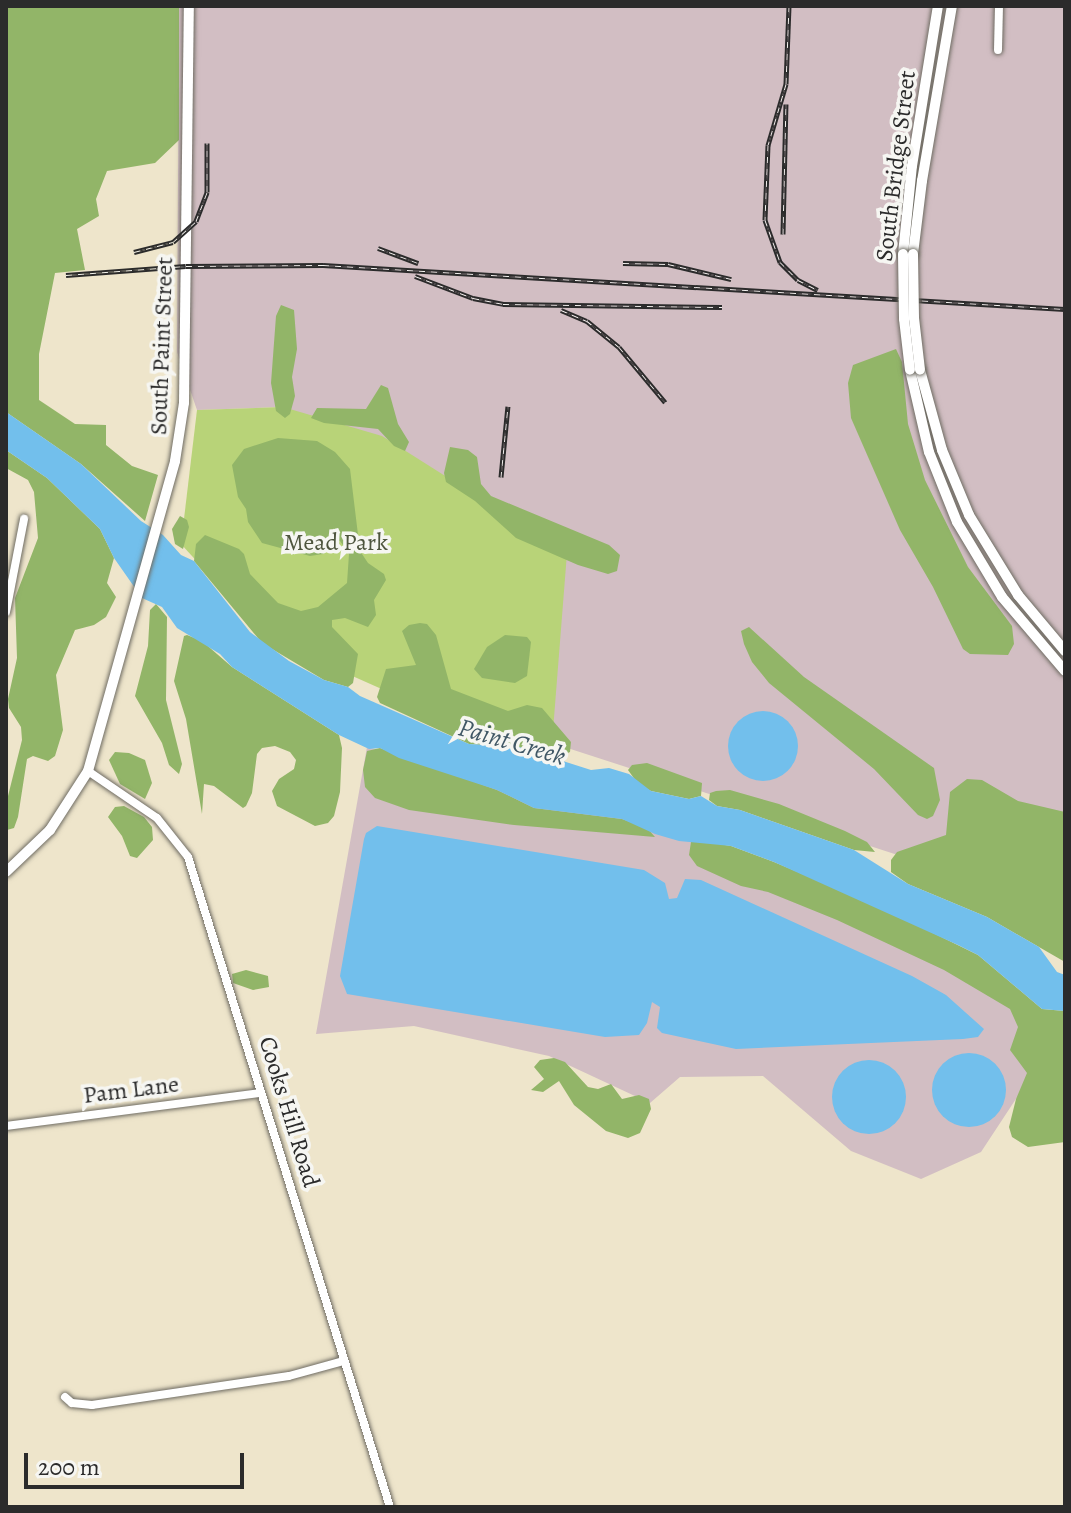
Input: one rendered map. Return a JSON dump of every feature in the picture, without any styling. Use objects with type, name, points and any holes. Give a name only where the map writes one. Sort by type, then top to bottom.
[{"type":"main road","name":"South Paint Street","points":[[6,872],[50,830],[88,771],[164,503],[184,403],[189,6]]},
{"type":"main road","name":"South Bridge Street","points":[[938,6],[912,166],[908,254],[915,370],[929,452],[957,522],[1002,597],[1065,671]]},
{"type":"main road","name":"South Bridge Street","points":[[908,254],[952,6]]},
{"type":"main road","name":"South Bridge Street","points":[[915,370],[942,450],[969,515],[1010,584],[1065,651]]},
{"type":"street","points":[[998,50],[999,6]]},
{"type":"street","points":[[6,612],[24,519]]},
{"type":"street","name":"Cooks Hill Road","points":[[88,771],[157,818],[188,857],[225,965],[261,1093],[390,1507]]},
{"type":"street","name":"Pam Lane","points":[[6,1126],[261,1093]]},
{"type":"street","points":[[65,1397],[72,1403],[92,1405],[289,1376],[344,1361]]},
{"type":"shaded area","points":[[179,6],[1065,6],[1065,885],[1052,905],[552,743],[283,407],[197,410],[177,352]]},
{"type":"shaded area","points":[[367,747],[632,818],[830,894],[1039,1017],[1027,1082],[981,1152],[921,1179],[851,1151],[763,1076],[680,1077],[650,1103],[549,1056],[414,1026],[316,1034]]},
{"type":"green space","points":[[6,6],[179,6],[179,140],[155,163],[107,171],[96,199],[99,216],[77,229],[85,270],[55,273],[39,354],[39,400],[75,424],[106,425],[106,445],[132,466],[158,475],[145,521],[81,464],[6,412]]},
{"type":"green space","points":[[281,305],[294,310],[297,349],[292,377],[295,396],[290,414],[285,418],[276,411],[271,383],[276,316]]},
{"type":"green space","points":[[896,349],[902,362],[908,424],[925,480],[968,567],[1012,626],[1014,644],[1008,655],[970,654],[963,649],[933,587],[900,530],[851,418],[848,383],[853,365]]},
{"type":"green space","points":[[381,385],[388,388],[398,424],[409,442],[405,451],[394,446],[378,429],[324,423],[311,418],[317,408],[366,409]]},
{"type":"green space","name":"Mead Park","points":[[283,407],[382,436],[567,553],[552,743],[449,719],[267,638],[181,544],[197,410]]},
{"type":"green space","points":[[278,438],[317,441],[335,452],[350,469],[360,551],[368,563],[384,574],[386,580],[374,600],[376,615],[368,627],[345,618],[332,620],[332,627],[358,654],[353,683],[348,687],[324,680],[262,643],[194,561],[196,544],[205,535],[239,549],[244,554],[250,574],[278,603],[301,611],[318,607],[347,583],[349,554],[340,541],[335,541],[323,554],[310,556],[262,543],[248,522],[246,509],[238,497],[232,465],[244,449]]},
{"type":"green space","points":[[450,447],[468,450],[477,457],[481,484],[491,496],[609,545],[620,555],[617,571],[608,574],[578,565],[516,538],[475,501],[446,482],[444,473]]},
{"type":"green space","points":[[6,450],[47,478],[100,529],[114,558],[107,583],[116,597],[106,617],[94,625],[75,630],[56,675],[63,730],[55,756],[48,761],[33,756],[27,759],[18,817],[14,828],[7,830],[6,804],[22,740],[21,727],[9,708],[8,699],[17,658],[15,598],[38,538],[34,492],[28,480],[6,468]]},
{"type":"green space","points":[[180,516],[187,520],[189,527],[183,549],[175,544],[172,529]]},
{"type":"green space","points":[[156,604],[167,617],[166,700],[182,764],[179,774],[169,765],[162,743],[135,696],[148,646],[150,610]]},
{"type":"green space","points":[[427,624],[436,635],[451,689],[508,711],[527,705],[542,708],[571,742],[570,752],[559,757],[519,747],[469,744],[380,703],[377,697],[386,669],[416,665],[402,631],[409,625]]},
{"type":"green space","points":[[749,627],[804,677],[934,768],[940,800],[933,816],[927,819],[918,815],[874,769],[769,683],[752,662],[744,644],[741,631]]},
{"type":"green space","points":[[505,635],[527,637],[531,642],[527,676],[515,683],[482,678],[474,669],[487,647]]},
{"type":"green space","points":[[184,636],[202,641],[232,667],[339,735],[342,748],[340,792],[334,816],[328,823],[315,826],[277,806],[272,791],[279,779],[294,769],[296,760],[290,752],[275,746],[262,748],[257,754],[252,793],[246,806],[243,808],[214,786],[204,784],[202,814],[186,719],[174,681]]},
{"type":"green space","points":[[380,748],[497,790],[534,808],[622,819],[647,828],[655,837],[514,825],[409,810],[375,798],[365,787],[363,770],[367,751]]},
{"type":"green space","points":[[115,752],[129,753],[145,760],[152,783],[145,799],[120,784],[109,760]]},
{"type":"green space","points":[[647,763],[702,783],[701,796],[689,799],[651,791],[638,784],[628,770],[632,765]]},
{"type":"green space","points":[[967,779],[982,780],[1018,801],[1065,812],[1065,962],[987,917],[908,884],[891,872],[891,860],[897,852],[946,835],[950,792]]},
{"type":"green space","points":[[730,790],[779,804],[845,831],[867,842],[875,852],[854,850],[740,810],[717,806],[709,800],[710,793]]},
{"type":"green space","points":[[124,806],[144,817],[152,827],[153,840],[137,858],[130,856],[122,836],[108,817],[115,807]]},
{"type":"green space","points":[[691,842],[731,846],[874,904],[978,955],[1042,1009],[1065,1011],[1065,1142],[1028,1147],[1012,1137],[1009,1127],[1027,1073],[1010,1050],[1018,1027],[1010,1009],[944,970],[837,920],[768,892],[741,886],[697,866],[689,855]]},
{"type":"green space","points":[[246,970],[268,976],[269,987],[253,990],[233,983],[232,974]]},
{"type":"green space","points":[[554,1058],[565,1062],[588,1087],[598,1089],[611,1084],[622,1099],[639,1095],[649,1099],[651,1109],[640,1133],[628,1138],[606,1131],[574,1105],[559,1081],[543,1092],[531,1090],[544,1079],[534,1067],[540,1060]]},
{"type":"water","points":[[6,412],[81,464],[141,521],[163,535],[181,555],[194,561],[250,632],[289,661],[324,680],[348,687],[360,696],[469,744],[519,747],[591,770],[609,768],[629,774],[651,791],[689,799],[701,796],[717,806],[740,810],[854,850],[908,884],[987,917],[1039,947],[1057,972],[1065,975],[1065,1011],[1042,1009],[978,955],[774,862],[731,846],[679,841],[622,819],[534,808],[497,790],[399,758],[380,748],[369,749],[339,735],[232,667],[220,654],[177,628],[162,607],[142,598],[114,558],[100,529],[47,478],[6,450]]},
{"type":"water","points":[[763,711],[788,721],[798,746],[788,771],[763,781],[738,771],[728,746],[738,721]]},
{"type":"water","points":[[377,826],[644,870],[665,883],[669,899],[677,898],[685,879],[701,880],[912,976],[946,995],[984,1029],[978,1037],[963,1039],[736,1049],[662,1033],[657,1028],[660,1007],[652,1002],[647,1023],[639,1035],[605,1037],[347,994],[340,976],[364,839],[366,833]]},
{"type":"water","points":[[969,1053],[990,1059],[1000,1069],[1006,1090],[1000,1111],[990,1121],[969,1127],[948,1121],[938,1111],[932,1090],[938,1069],[948,1059]]},
{"type":"water","points":[[869,1060],[890,1066],[900,1076],[906,1097],[900,1118],[890,1128],[869,1134],[848,1128],[838,1118],[832,1097],[838,1076],[848,1066]]},
{"type":"railway","points":[[789,6],[786,84],[768,145],[765,220],[780,262],[798,280],[818,290]]},
{"type":"railway","points":[[783,234],[786,104]]},
{"type":"railway","points":[[134,252],[173,242],[196,221],[207,192],[207,143]]},
{"type":"railway","points":[[378,248],[418,263]]},
{"type":"railway","points":[[623,263],[668,264],[731,279]]},
{"type":"railway","points":[[66,275],[186,266],[323,265],[1065,309]]},
{"type":"railway","points":[[415,276],[473,298],[503,304],[722,307]]},
{"type":"railway","points":[[561,310],[587,321],[619,347],[665,402]]},
{"type":"railway","points":[[501,477],[508,406]]},
{"type":"water label","name":"Paint Creek","points":[[512,742]]}]
